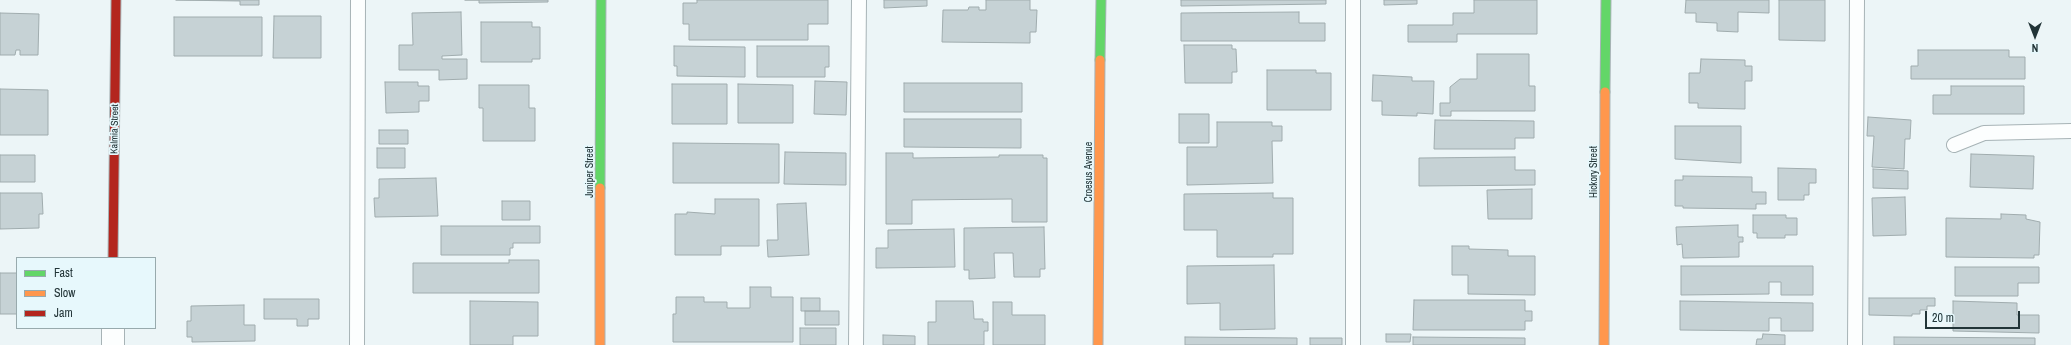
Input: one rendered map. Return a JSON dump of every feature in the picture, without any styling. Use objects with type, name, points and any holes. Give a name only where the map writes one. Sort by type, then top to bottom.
[{"type":"street","name":"Kalmia Street","points":[[113,257],[116,0]]},
{"type":"street","name":"Juniper Street","points":[[600,345],[601,0]]},
{"type":"street","name":"Croesus Avenue","points":[[1098,345],[1101,0]]},
{"type":"street","name":"Hickory Street","points":[[1604,345],[1606,0]]},
{"type":"street","points":[[113,329],[113,345]]},
{"type":"lane","points":[[357,345],[358,0]]},
{"type":"lane","points":[[856,345],[859,0]]},
{"type":"lane","points":[[1353,0],[1353,345]]},
{"type":"lane","points":[[1855,345],[1857,0]]},
{"type":"lane","points":[[1954,145],[1984,133],[2071,131]]},
{"type":"building","points":[[176,0],[259,0],[259,5],[240,5],[240,1]]},
{"type":"building","points":[[479,0],[548,0],[548,2],[479,3]]},
{"type":"building","points":[[697,0],[828,0],[828,24],[808,24],[808,40],[689,40],[689,24],[683,24],[683,3],[697,3]]},
{"type":"building","points":[[884,0],[927,0],[927,6],[884,8]]},
{"type":"building","points":[[986,0],[1030,0],[1030,10],[1037,10],[1036,32],[1030,32],[1030,43],[942,42],[943,10],[968,10],[969,7],[979,7],[979,10],[986,10]]},
{"type":"building","points":[[1181,0],[1326,0],[1326,4],[1181,6]]},
{"type":"building","points":[[1384,0],[1417,0],[1417,4],[1384,5]]},
{"type":"building","points":[[1474,0],[1537,0],[1537,34],[1457,34],[1457,42],[1408,42],[1408,25],[1453,25],[1453,13],[1474,13]]},
{"type":"building","points":[[1686,0],[1769,0],[1769,13],[1738,12],[1738,32],[1717,31],[1717,23],[1696,22],[1696,13],[1685,13]]},
{"type":"building","points":[[1779,0],[1825,0],[1825,41],[1779,40]]},
{"type":"building","points":[[461,12],[462,55],[442,56],[442,59],[467,59],[467,79],[439,80],[439,70],[399,70],[399,45],[413,45],[412,13]]},
{"type":"building","points":[[1299,12],[1299,23],[1325,23],[1325,41],[1181,41],[1181,13]]},
{"type":"building","points":[[0,13],[39,14],[38,55],[20,55],[20,50],[16,50],[15,55],[0,55]]},
{"type":"building","points":[[274,16],[321,16],[321,58],[273,58]]},
{"type":"building","points":[[174,17],[262,17],[262,56],[174,56]]},
{"type":"building","points":[[481,22],[532,22],[532,27],[540,27],[540,59],[532,59],[532,62],[481,62]]},
{"type":"building","points":[[1184,45],[1232,45],[1232,49],[1236,49],[1237,72],[1232,72],[1232,83],[1185,83]]},
{"type":"building","points":[[674,46],[745,47],[745,77],[677,76],[677,66],[674,66]]},
{"type":"building","points":[[757,46],[829,46],[829,67],[825,67],[825,77],[757,77]]},
{"type":"building","points":[[1918,50],[2009,50],[2009,57],[2025,57],[2025,79],[1911,79],[1911,66],[1918,66]]},
{"type":"building","points":[[1477,54],[1529,54],[1529,86],[1535,86],[1535,111],[1451,111],[1451,116],[1440,116],[1440,103],[1450,103],[1450,87],[1460,79],[1477,79]]},
{"type":"building","points":[[1701,59],[1745,60],[1745,66],[1752,66],[1752,81],[1745,81],[1745,109],[1698,108],[1698,103],[1689,103],[1689,73],[1700,73]]},
{"type":"building","points":[[1267,70],[1316,70],[1316,73],[1331,73],[1331,110],[1267,110]]},
{"type":"building","points":[[1373,75],[1412,77],[1412,81],[1434,81],[1433,114],[1417,113],[1417,116],[1382,115],[1382,101],[1372,101]]},
{"type":"building","points":[[815,81],[847,82],[846,115],[814,114]]},
{"type":"building","points":[[385,82],[418,82],[418,86],[429,86],[429,101],[419,101],[419,112],[386,113]]},
{"type":"building","points":[[904,83],[1022,83],[1022,112],[904,112]]},
{"type":"building","points":[[672,84],[727,84],[727,124],[672,124]]},
{"type":"building","points":[[738,84],[793,85],[793,123],[738,123]]},
{"type":"building","points":[[479,85],[529,85],[529,108],[535,108],[535,141],[483,141],[483,108],[479,108]]},
{"type":"building","points":[[1951,86],[2024,86],[2024,114],[1933,114],[1933,95],[1951,95]]},
{"type":"building","points":[[0,89],[48,90],[48,135],[0,135]]},
{"type":"building","points":[[1179,114],[1209,114],[1209,143],[1179,143]]},
{"type":"building","points":[[1868,117],[1911,120],[1910,139],[1905,139],[1904,169],[1872,167],[1874,136],[1867,136]]},
{"type":"building","points":[[904,119],[1021,119],[1021,148],[904,147]]},
{"type":"building","points":[[1435,120],[1534,121],[1534,138],[1515,138],[1515,149],[1434,149]]},
{"type":"building","points":[[1217,122],[1272,122],[1272,126],[1282,126],[1282,141],[1272,141],[1273,183],[1187,185],[1187,147],[1217,147]]},
{"type":"building","points":[[1675,126],[1741,126],[1741,163],[1675,159]]},
{"type":"building","points":[[379,130],[408,130],[408,144],[379,144]]},
{"type":"building","points":[[673,143],[779,144],[779,183],[673,183]]},
{"type":"building","points":[[377,148],[405,148],[405,168],[377,168]]},
{"type":"building","points":[[785,152],[846,153],[846,185],[784,184]]},
{"type":"building","points":[[886,153],[913,153],[913,158],[1043,155],[1043,158],[1047,158],[1047,222],[1012,222],[1012,199],[912,200],[912,224],[886,224]]},
{"type":"building","points":[[1971,154],[2034,156],[2033,189],[1970,187]]},
{"type":"building","points":[[0,155],[35,155],[35,182],[0,182]]},
{"type":"building","points":[[1515,157],[1515,170],[1535,170],[1535,185],[1419,186],[1419,158]]},
{"type":"building","points":[[1778,168],[1816,169],[1816,183],[1809,183],[1809,195],[1804,195],[1804,200],[1778,200]]},
{"type":"building","points":[[1873,169],[1908,171],[1908,189],[1873,188]]},
{"type":"building","points":[[1683,176],[1752,177],[1752,192],[1766,192],[1766,204],[1756,204],[1756,209],[1683,208],[1683,206],[1675,206],[1675,180],[1683,180]]},
{"type":"building","points":[[436,178],[438,216],[375,217],[374,198],[379,198],[379,179]]},
{"type":"building","points":[[1532,189],[1532,219],[1488,219],[1487,190]]},
{"type":"building","points":[[0,193],[42,193],[43,214],[39,214],[39,228],[0,229]]},
{"type":"building","points":[[1273,193],[1273,198],[1293,198],[1293,254],[1273,254],[1273,257],[1217,257],[1217,230],[1184,230],[1184,194]]},
{"type":"building","points":[[1905,197],[1906,235],[1873,236],[1872,198]]},
{"type":"building","points":[[715,199],[759,199],[759,246],[721,246],[721,255],[675,255],[675,214],[687,214],[687,212],[715,214]]},
{"type":"building","points":[[502,201],[530,201],[530,220],[502,220]]},
{"type":"building","points":[[806,203],[809,255],[768,257],[767,240],[778,240],[777,204]]},
{"type":"building","points":[[2001,214],[2026,215],[2026,219],[2040,222],[2039,255],[2034,255],[2034,258],[1946,257],[1946,218],[2001,219]]},
{"type":"building","points":[[1753,215],[1786,215],[1786,218],[1797,218],[1797,235],[1785,235],[1785,238],[1757,238],[1757,233],[1753,233]]},
{"type":"building","points":[[1738,225],[1738,237],[1743,237],[1743,242],[1739,242],[1739,257],[1683,258],[1682,244],[1677,245],[1676,227]]},
{"type":"building","points":[[441,226],[540,226],[540,243],[513,243],[513,248],[510,248],[510,255],[441,255]]},
{"type":"building","points":[[1044,227],[1045,269],[1040,269],[1040,277],[1014,277],[1013,253],[994,253],[995,278],[969,279],[969,270],[964,270],[964,228]]},
{"type":"building","points":[[954,229],[955,267],[876,268],[876,248],[888,248],[888,230]]},
{"type":"building","points":[[1452,246],[1469,246],[1469,249],[1508,250],[1508,256],[1535,256],[1535,295],[1468,294],[1468,275],[1452,275]]},
{"type":"building","points":[[509,260],[539,260],[539,293],[413,293],[413,263],[509,263]]},
{"type":"building","points":[[1274,265],[1275,329],[1220,330],[1220,303],[1187,304],[1187,266]]},
{"type":"building","points":[[1681,266],[1813,266],[1813,295],[1781,295],[1781,282],[1769,282],[1769,294],[1681,295]]},
{"type":"building","points":[[1955,267],[2039,267],[2039,283],[2018,283],[2018,296],[1955,296]]},
{"type":"building","points":[[0,273],[16,273],[16,314],[0,314]]},
{"type":"building","points":[[750,287],[771,287],[771,297],[793,297],[793,342],[673,342],[673,314],[676,314],[676,297],[704,297],[704,302],[727,302],[727,308],[750,308]]},
{"type":"building","points":[[801,298],[820,298],[820,311],[801,311]]},
{"type":"building","points":[[1869,298],[1935,298],[1935,306],[1927,306],[1927,310],[1920,310],[1920,314],[1912,314],[1912,316],[1869,315]]},
{"type":"building","points":[[264,299],[319,299],[319,319],[308,319],[308,326],[297,326],[297,319],[264,319]]},
{"type":"building","points":[[1414,300],[1525,300],[1525,311],[1532,311],[1532,321],[1525,321],[1525,330],[1413,330]]},
{"type":"building","points":[[470,301],[538,302],[538,336],[513,336],[513,345],[470,345]]},
{"type":"building","points":[[936,301],[973,301],[974,319],[983,319],[983,322],[988,322],[988,331],[984,331],[984,345],[928,345],[928,322],[936,322]]},
{"type":"building","points":[[1680,301],[1813,303],[1813,331],[1781,331],[1781,318],[1769,318],[1769,331],[1680,330]]},
{"type":"building","points":[[1953,301],[2017,303],[2017,315],[2039,315],[2039,333],[1953,331]]},
{"type":"building","points":[[993,302],[1012,302],[1012,315],[1045,315],[1045,345],[993,345]]},
{"type":"building","points":[[244,305],[244,325],[255,325],[255,341],[192,342],[192,337],[187,337],[187,321],[191,321],[191,306]]},
{"type":"building","points":[[805,311],[839,311],[839,325],[805,325]]},
{"type":"building","points":[[800,328],[836,328],[836,345],[800,345]]},
{"type":"building","points":[[1386,334],[1411,334],[1410,342],[1386,342]]},
{"type":"building","points":[[1763,334],[1785,335],[1785,345],[1756,345],[1757,339],[1762,339]]},
{"type":"building","points":[[883,335],[915,336],[915,345],[883,345]]},
{"type":"building","points":[[1185,337],[1297,338],[1297,345],[1185,345]]},
{"type":"building","points":[[1413,337],[1525,338],[1525,345],[1413,345]]},
{"type":"building","points":[[1894,337],[2035,338],[2035,345],[1894,345]]},
{"type":"building","points":[[1310,338],[1342,338],[1342,345],[1310,345]]},
{"type":"traffic: fast","points":[[600,188],[601,0]]},
{"type":"traffic: fast","points":[[1100,60],[1101,0]]},
{"type":"traffic: fast","points":[[1605,92],[1606,0]]},
{"type":"traffic: slow","points":[[1098,345],[1100,60]]},
{"type":"traffic: slow","points":[[1604,345],[1605,92]]},
{"type":"traffic: slow","points":[[600,188],[600,345]]},
{"type":"traffic: jam","points":[[113,257],[116,0]]}]
